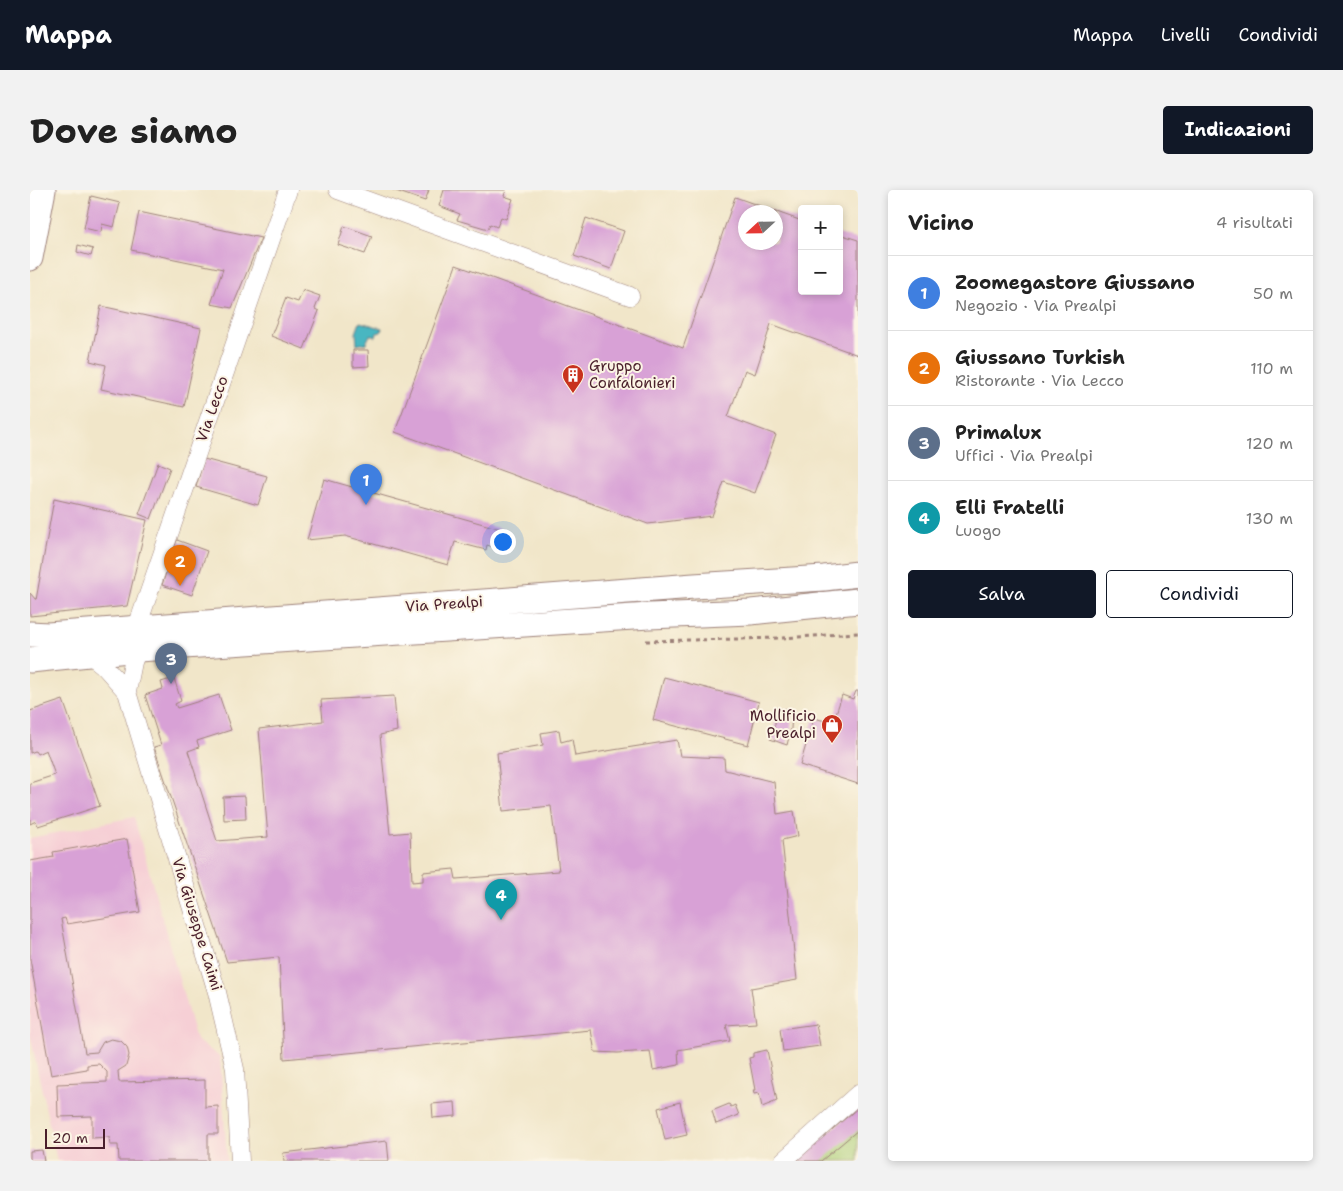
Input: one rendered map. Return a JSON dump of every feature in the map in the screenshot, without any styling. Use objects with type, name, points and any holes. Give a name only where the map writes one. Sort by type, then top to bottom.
[{"type":"main road","points":[[30,258],[43,190]]},
{"type":"main road","name":"Via Prealpi","points":[[30,660],[88,653],[137,638],[694,586],[824,578],[858,574]]},
{"type":"main road","name":"Via Prealpi","points":[[30,634],[137,638],[751,612],[858,601]]},
{"type":"street","name":"Via Lecco","points":[[127,692],[137,638],[288,190]]},
{"type":"street","points":[[338,190],[630,296]]},
{"type":"street","points":[[88,653],[104,666],[127,692]]},
{"type":"street","name":"Via Giuseppe Caimi","points":[[127,692],[217,992],[235,1069],[240,1161]]},
{"type":"street","points":[[784,1161],[858,1094]]},
{"type":"shaded area","points":[[134,817],[196,1040],[220,1057],[227,1161],[57,1161],[30,1035],[30,838]]},
{"type":"green space","points":[[858,1111],[858,1161],[797,1161]]},
{"type":"water","points":[[360,322],[382,328],[381,332],[377,333],[376,337],[370,335],[366,343],[357,345],[356,333]]},
{"type":"building","points":[[393,190],[429,190],[425,201]]},
{"type":"building","points":[[444,190],[506,190],[504,196],[513,199],[506,219],[501,217],[497,227],[490,224],[488,229],[457,220],[460,214],[439,206]]},
{"type":"building","points":[[91,196],[120,203],[114,227],[102,224],[101,232],[84,228]]},
{"type":"building","name":"Gruppo Confalonieri","points":[[735,197],[757,205],[738,205],[738,250],[783,250],[783,214],[798,220],[798,295],[843,295],[843,235],[858,240],[858,355],[771,324],[755,374],[745,370],[728,417],[776,435],[755,493],[724,482],[712,516],[648,524],[395,432],[456,265],[683,348]]},
{"type":"building","points":[[139,212],[261,238],[232,308],[211,304],[223,269],[131,250]]},
{"type":"building","points":[[586,218],[624,231],[611,269],[574,256]]},
{"type":"building","points":[[344,226],[372,236],[365,254],[338,245]]},
{"type":"building","points":[[78,245],[93,249],[91,256],[77,252]]},
{"type":"building","points":[[303,290],[320,296],[315,309],[319,311],[304,349],[271,336],[286,298],[298,302]]},
{"type":"building","points":[[101,306],[201,328],[184,407],[101,389],[106,365],[90,361]]},
{"type":"building","points":[[353,350],[368,350],[369,366],[353,367]]},
{"type":"building","points":[[204,459],[267,476],[258,505],[196,487]]},
{"type":"building","points":[[158,463],[170,468],[151,519],[139,514]]},
{"type":"building","points":[[324,479],[508,531],[502,550],[487,545],[486,550],[455,542],[448,565],[345,536],[307,540]]},
{"type":"building","points":[[54,499],[147,520],[127,606],[30,616],[30,593],[36,600]]},
{"type":"building","points":[[177,540],[207,551],[192,595],[162,585]]},
{"type":"building","points":[[664,677],[759,702],[748,745],[653,720]]},
{"type":"building","points":[[174,678],[181,701],[175,704],[177,708],[219,695],[231,730],[197,741],[199,747],[188,751],[217,841],[268,837],[259,729],[323,721],[321,700],[394,696],[397,731],[380,735],[390,834],[410,832],[412,882],[423,881],[423,872],[454,869],[456,879],[559,871],[551,806],[503,811],[497,753],[543,745],[541,733],[559,730],[561,742],[572,739],[575,756],[677,740],[680,756],[724,758],[725,770],[774,782],[777,814],[794,811],[798,836],[782,840],[797,980],[751,988],[756,1023],[726,1025],[730,1041],[678,1050],[679,1065],[653,1070],[650,1051],[595,1052],[591,1030],[284,1059],[279,957],[227,962],[154,747],[161,745],[145,695],[163,689],[161,682]]},
{"type":"building","name":"Mollificio Prealpi","points":[[856,691],[858,691],[858,784],[800,765],[814,718],[833,723],[842,695],[853,699]]},
{"type":"building","points":[[63,700],[100,806],[38,826],[36,821],[30,824],[30,783],[55,775],[46,750],[37,754],[35,751],[30,753],[30,711]]},
{"type":"building","points":[[776,708],[792,710],[791,729],[787,745],[770,739],[775,724]]},
{"type":"building","points":[[245,796],[246,819],[224,820],[223,797]]},
{"type":"building","points":[[127,839],[140,912],[67,924],[65,918],[61,919],[85,1053],[97,1052],[103,1042],[111,1039],[121,1041],[127,1047],[129,1055],[126,1066],[118,1071],[119,1082],[205,1080],[205,1107],[218,1106],[218,1134],[208,1134],[208,1161],[119,1161],[118,1145],[110,1145],[109,1137],[92,1138],[92,1116],[58,1117],[57,1084],[107,1082],[107,1072],[99,1064],[87,1065],[87,1069],[51,1075],[30,959],[30,861],[54,857],[53,852]]},
{"type":"building","points":[[816,1024],[820,1046],[783,1051],[780,1029]]},
{"type":"building","points":[[767,1050],[777,1101],[762,1107],[759,1093],[754,1094],[753,1090],[755,1090],[749,1058],[753,1057],[753,1053]]},
{"type":"building","points":[[455,1102],[456,1116],[433,1118],[432,1104]]},
{"type":"building","points":[[680,1102],[687,1135],[665,1140],[658,1108]]},
{"type":"building","points":[[729,1104],[731,1107],[735,1105],[739,1115],[716,1124],[712,1111]]},
{"type":"building","points":[[858,1108],[858,1130],[821,1161],[794,1161]]},
{"type":"building","points":[[387,1141],[389,1161],[284,1161],[283,1153]]},
{"type":"building","points":[[42,1150],[44,1161],[30,1161],[30,1151]]},
{"type":"place","name":"Gruppo Confalonieri","points":[[573,394]]},
{"type":"place","name":"Zoomegastore Giussano","points":[[366,505]]},
{"type":"place","name":"Giussano Turkish","points":[[180,586]]},
{"type":"place","name":"Primalux","points":[[171,684]]},
{"type":"place","name":"Mollificio Prealpi","points":[[832,744]]},
{"type":"place","name":"Elli Fratelli","points":[[501,920]]}]
